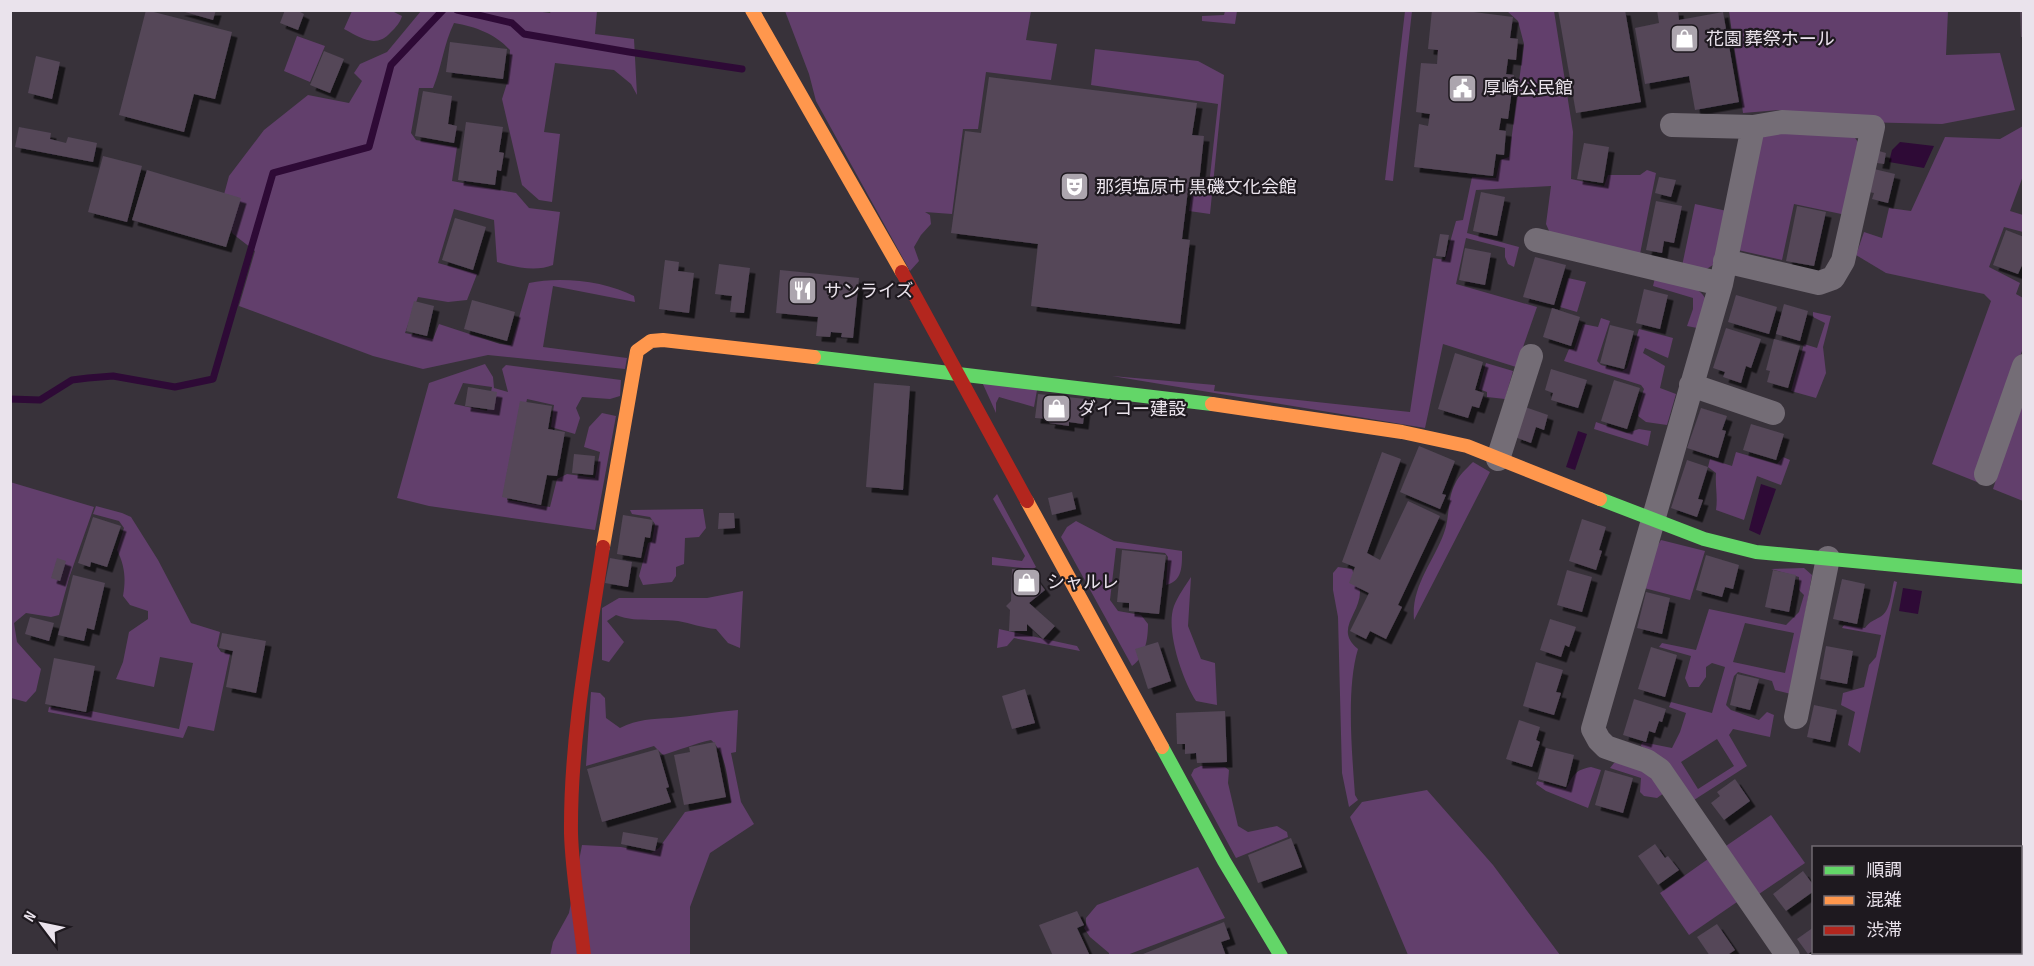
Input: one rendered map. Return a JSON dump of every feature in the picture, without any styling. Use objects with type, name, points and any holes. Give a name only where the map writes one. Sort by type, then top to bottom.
[{"type":"street","points":[[752,10],[847,174],[1224,861],[1281,956]]},
{"type":"street","points":[[1536,240],[1723,272],[1819,283],[1833,278],[1843,261],[1873,127],[1782,122],[1753,127],[1672,125]]},
{"type":"street","points":[[1753,127],[1723,272],[1593,729],[1599,741],[1606,747],[1647,761],[1659,770],[1788,956]]},
{"type":"street","points":[[584,956],[571,834],[574,768],[583,680],[607,518],[638,351],[651,341],[663,340],[1206,403],[1402,432],[1467,446],[1651,520],[1704,539],[1756,552],[2024,577]]},
{"type":"street","points":[[1498,459],[1531,356]]},
{"type":"street","points":[[1986,474],[2024,366]]},
{"type":"street","points":[[1691,385],[1773,413]]},
{"type":"street","points":[[1796,717],[1828,558]]},
{"type":"shaded area","points":[[528,10],[550,13],[551,11],[597,11],[595,34],[634,39],[637,95],[631,84],[614,70],[555,63],[544,132],[560,134],[552,202],[539,200],[522,185],[502,99],[508,80],[510,50],[498,39],[484,32],[454,23],[433,88],[419,88],[411,133],[416,140],[457,147],[452,181],[516,193],[529,208],[560,212],[553,265],[532,268],[497,262],[494,220],[454,209],[438,263],[477,274],[467,300],[448,302],[418,297],[405,333],[433,339],[439,324],[500,344],[511,345],[529,283],[568,280],[597,283],[634,296],[635,302],[553,286],[543,347],[627,358],[625,369],[488,355],[423,369],[373,356],[239,306],[255,251],[233,234],[219,213],[229,176],[264,130],[308,95],[349,103],[362,81],[354,73],[360,64],[387,52],[421,11]]},
{"type":"shaded area","points":[[352,11],[392,11],[402,16],[398,25],[385,37],[374,41],[344,29]]},
{"type":"shaded area","points":[[785,11],[1031,11],[1026,40],[1057,44],[1051,80],[986,72],[978,129],[963,129],[952,214],[925,212],[930,215],[931,224],[914,247],[919,261],[910,271],[816,101],[809,74]]},
{"type":"shaded area","points":[[1225,11],[1237,11],[1235,24],[1202,21],[1202,16],[1224,15]]},
{"type":"shaded area","points":[[1405,11],[1412,11],[1393,181],[1385,180]]},
{"type":"shaded area","points":[[1507,11],[1554,11],[1573,132],[1571,179],[1604,186],[1608,175],[1640,175],[1647,170],[1656,173],[1640,254],[1550,233],[1546,224],[1551,186],[1476,190],[1467,233],[1519,247],[1514,267],[1508,264],[1505,248],[1466,238],[1456,284],[1537,307],[1516,367],[1443,344],[1425,428],[1112,376],[1215,385],[1214,391],[1410,412],[1433,258],[1445,260],[1456,221],[1463,220],[1472,177],[1496,178],[1500,160],[1509,157],[1524,44],[1518,21]]},
{"type":"shaded area","points":[[1729,11],[1948,11],[1946,55],[2000,53],[2015,110],[1942,124],[1858,122],[1797,116],[1779,110],[1743,113]]},
{"type":"shaded area","points":[[297,36],[325,46],[310,82],[284,71]]},
{"type":"shaded area","points":[[1095,49],[1198,61],[1224,75],[1210,214],[1189,211],[1193,184],[1209,185],[1218,104],[1091,85]]},
{"type":"shaded area","points":[[2023,126],[2023,176],[2010,211],[2023,215],[2023,232],[2004,227],[1989,267],[2020,283],[2016,294],[2023,298],[2023,348],[1977,482],[1932,464],[1991,301],[1984,294],[1886,273],[1856,255],[1864,232],[1882,238],[1889,208],[1911,211],[1945,137],[2000,139]]},
{"type":"shaded area","points":[[1767,130],[1851,132],[1860,145],[1846,215],[1794,204],[1782,260],[1738,250],[1759,137]]},
{"type":"shaded area","points":[[1900,142],[1934,146],[1924,168],[1889,162],[1892,150]]},
{"type":"shaded area","points":[[1695,204],[1727,211],[1716,263],[1702,272],[1682,266]]},
{"type":"shaded area","points":[[1568,278],[1586,282],[1577,312],[1560,307]]},
{"type":"shaded area","points":[[1655,278],[1684,284],[1702,294],[1706,300],[1697,328],[1687,326],[1693,309],[1693,298],[1653,286]]},
{"type":"shaded area","points":[[1813,312],[1831,316],[1823,347],[1826,373],[1816,398],[1791,391],[1804,344],[1817,348],[1825,323],[1813,317]]},
{"type":"shaded area","points":[[1601,318],[1610,321],[1597,361],[1601,365],[1622,371],[1627,368],[1639,329],[1673,338],[1668,358],[1645,348],[1643,353],[1665,366],[1660,388],[1676,394],[1667,425],[1646,422],[1638,416],[1638,407],[1644,389],[1641,385],[1564,361],[1569,349],[1574,349],[1583,324],[1598,327]]},
{"type":"shaded area","points":[[1486,363],[1513,371],[1505,399],[1487,397],[1487,392],[1479,389]]},
{"type":"shaded area","points":[[485,364],[493,377],[494,388],[508,392],[502,369],[506,365],[621,380],[620,396],[610,399],[582,397],[576,408],[580,418],[575,434],[551,427],[554,405],[527,399],[507,500],[550,507],[557,479],[567,474],[595,478],[600,452],[584,447],[589,427],[602,413],[616,416],[595,530],[429,506],[397,498],[429,383]],"holes":[[[463,383],[492,387],[487,411],[454,404]]]},
{"type":"shaded area","points":[[982,382],[1037,390],[1034,407],[999,397],[996,403],[996,413]]},
{"type":"shaded area","points":[[2023,396],[2023,501],[1993,489]]},
{"type":"shaded area","points":[[1596,422],[1627,433],[1639,429],[1651,431],[1648,446],[1594,429]]},
{"type":"shaded area","points":[[1578,431],[1587,434],[1575,470],[1566,467]]},
{"type":"shaded area","points":[[1736,452],[1777,464],[1783,457],[1790,460],[1781,485],[1757,476],[1744,520],[1716,510],[1716,473],[1708,467],[1710,459],[1732,466]]},
{"type":"shaded area","points":[[1473,462],[1490,472],[1414,620],[1419,585],[1444,533],[1452,490],[1463,472]]},
{"type":"shaded area","points":[[10,482],[94,507],[69,578],[59,615],[51,617],[26,613],[14,623],[17,642],[41,669],[36,691],[26,702],[11,698]]},
{"type":"shaded area","points":[[1761,484],[1776,489],[1760,535],[1749,530]]},
{"type":"shaded area","points":[[997,494],[1036,567],[1033,569],[992,565],[992,557],[1022,561],[1025,556],[993,499]]},
{"type":"shaded area","points":[[96,506],[131,517],[158,560],[191,623],[220,632],[217,646],[221,652],[230,654],[214,731],[188,726],[183,738],[48,712],[49,707],[87,713],[91,711],[179,729],[193,663],[160,657],[154,687],[116,679],[123,662],[129,632],[148,619],[148,611],[130,605],[123,596],[124,573],[117,550],[124,528],[119,521],[93,514]]},
{"type":"shaded area","points":[[703,509],[706,528],[699,537],[685,538],[684,564],[676,567],[676,576],[672,582],[643,585],[639,576],[648,543],[652,541],[655,524],[650,517],[632,514],[630,510]]},
{"type":"shaded area","points":[[1076,521],[1114,541],[1182,551],[1179,576],[1166,585],[1168,557],[1165,553],[1116,548],[1110,600],[1118,611],[1141,615],[1148,624],[1145,648],[1140,658],[1132,666],[1061,537],[1067,527]]},
{"type":"shaded area","points":[[1661,540],[1705,551],[1690,600],[1644,588],[1655,550]]},
{"type":"shaded area","points":[[1338,567],[1352,569],[1360,592],[1348,628],[1351,642],[1358,649],[1352,682],[1351,721],[1355,795],[1358,800],[1349,807],[1342,773],[1338,617],[1333,590],[1333,573]]},
{"type":"shaded area","points":[[1804,568],[1812,575],[1791,694],[1775,690],[1772,681],[1738,672],[1734,676],[1726,705],[1731,710],[1759,720],[1767,712],[1774,715],[1770,737],[1733,729],[1729,735],[1747,766],[1694,800],[1658,757],[1641,746],[1642,742],[1672,748],[1686,713],[1669,707],[1671,702],[1712,713],[1725,667],[1712,663],[1706,667],[1706,677],[1699,687],[1689,687],[1685,678],[1691,656],[1659,647],[1662,643],[1696,650],[1709,609],[1786,625],[1799,612],[1804,595],[1799,590],[1799,577],[1771,569]],"holes":[[[1745,623],[1794,633],[1785,673],[1733,662]],[[1717,739],[1734,766],[1698,789],[1681,762]]]},
{"type":"shaded area","points":[[1191,577],[1188,626],[1201,659],[1215,663],[1217,705],[1196,701],[1181,668],[1174,641],[1172,616],[1174,606]]},
{"type":"shaded area","points":[[1894,581],[1897,582],[1860,753],[1848,745],[1855,712],[1841,705],[1843,693],[1864,687],[1869,665],[1876,657],[1881,635],[1842,628],[1844,625],[1865,628],[1870,622],[1884,614]]},
{"type":"shaded area","points":[[1903,588],[1922,591],[1918,614],[1899,611]]},
{"type":"shaded area","points":[[743,591],[740,648],[728,643],[716,629],[678,621],[631,619],[616,615],[607,621],[624,642],[609,662],[602,660],[602,608],[619,598],[707,598]]},
{"type":"shaded area","points":[[999,629],[1077,646],[1080,651],[1014,638],[1007,646],[997,648]]},
{"type":"shaded area","points":[[591,692],[600,693],[605,698],[606,718],[620,728],[645,720],[738,710],[736,752],[731,753],[741,802],[754,824],[710,853],[690,907],[690,955],[550,956],[553,942],[569,913],[582,845],[621,847],[651,853],[659,848],[685,812],[731,803],[724,761],[711,740],[663,755],[654,746],[586,766]]},
{"type":"shaded area","points":[[1620,761],[1648,773],[1664,793],[1657,798],[1644,796],[1640,792],[1641,778],[1610,768],[1614,763]]},
{"type":"shaded area","points":[[1201,766],[1225,767],[1229,770],[1228,783],[1238,826],[1248,832],[1277,826],[1287,832],[1288,837],[1236,858],[1191,775],[1194,769]]},
{"type":"shaded area","points":[[1591,767],[1601,770],[1588,808],[1546,791],[1536,784],[1537,781],[1566,789],[1575,774]]},
{"type":"shaded area","points":[[1427,790],[1493,865],[1560,955],[1408,955],[1350,817],[1362,802]]},
{"type":"shaded area","points":[[1771,815],[1805,863],[1759,894],[1726,846]]},
{"type":"shaded area","points":[[1708,859],[1737,902],[1689,935],[1660,893]]},
{"type":"shaded area","points":[[1198,867],[1225,918],[1127,955],[1109,955],[1084,928],[1086,918],[1097,905]]},
{"type":"building","points":[[146,10],[232,32],[215,99],[194,94],[184,132],[119,115]]},
{"type":"building","points":[[178,10],[216,10],[213,20]]},
{"type":"building","points":[[285,10],[296,10],[304,14],[298,30],[280,23]]},
{"type":"building","points":[[1432,10],[1458,10],[1513,17],[1510,38],[1518,39],[1516,60],[1508,59],[1506,74],[1514,75],[1508,119],[1501,118],[1499,130],[1506,131],[1504,155],[1496,154],[1493,176],[1414,167],[1419,124],[1428,126],[1430,114],[1416,112],[1421,63],[1437,64],[1438,50],[1428,49]]},
{"type":"building","points":[[1558,10],[1625,10],[1641,102],[1576,113]]},
{"type":"building","points":[[1657,10],[1678,10],[1679,20],[1723,12],[1739,102],[1695,110],[1689,76],[1645,84],[1635,28],[1659,23]]},
{"type":"building","points":[[2020,10],[2024,10],[2024,37],[2021,37]]},
{"type":"building","points":[[450,42],[507,49],[503,79],[446,72]]},
{"type":"building","points":[[324,51],[344,59],[330,93],[310,85]]},
{"type":"building","points":[[36,56],[60,62],[52,99],[28,93]]},
{"type":"building","points":[[989,77],[1197,103],[1192,135],[1204,136],[1199,183],[1189,182],[1182,239],[1190,240],[1180,324],[1031,306],[1038,244],[951,233],[965,131],[981,133]]},
{"type":"building","points":[[423,91],[452,96],[448,124],[457,126],[454,143],[415,136]]},
{"type":"building","points":[[466,122],[503,127],[499,152],[504,153],[501,171],[497,170],[495,185],[458,180]]},
{"type":"building","points":[[19,127],[51,133],[50,139],[66,143],[68,137],[97,143],[93,162],[15,147]]},
{"type":"building","points":[[1584,143],[1609,147],[1603,183],[1577,179]]},
{"type":"building","points":[[1879,151],[1886,153],[1884,164],[1877,163]]},
{"type":"building","points":[[103,156],[142,166],[127,222],[88,212]]},
{"type":"building","points":[[1874,169],[1895,174],[1888,203],[1872,199],[1874,193],[1869,192]]},
{"type":"building","points":[[147,170],[241,198],[226,247],[132,220]]},
{"type":"building","points":[[1659,177],[1676,180],[1671,197],[1655,193]]},
{"type":"building","points":[[1481,192],[1505,197],[1497,236],[1473,231]]},
{"type":"building","points":[[1656,201],[1682,206],[1674,243],[1664,241],[1662,253],[1646,250]]},
{"type":"building","points":[[1797,206],[1826,212],[1814,266],[1786,261]]},
{"type":"building","points":[[455,218],[486,227],[473,270],[442,260]]},
{"type":"building","points":[[2006,230],[2024,237],[2024,261],[2018,274],[1993,265]]},
{"type":"building","points":[[1440,234],[1449,235],[1445,257],[1436,256]]},
{"type":"building","points":[[1465,248],[1491,253],[1485,285],[1459,280]]},
{"type":"building","points":[[1535,257],[1566,265],[1554,305],[1523,297]]},
{"type":"building","points":[[665,260],[679,262],[678,271],[694,273],[689,313],[659,309]]},
{"type":"building","points":[[719,264],[750,268],[744,313],[730,312],[732,296],[715,294]]},
{"type":"building","points":[[780,270],[859,278],[853,338],[841,337],[842,333],[831,332],[830,337],[816,336],[818,317],[776,313]]},
{"type":"building","points":[[1644,289],[1668,295],[1660,329],[1636,323]]},
{"type":"building","points":[[1736,295],[1777,307],[1769,334],[1728,322]]},
{"type":"building","points":[[472,300],[515,312],[507,341],[464,329]]},
{"type":"building","points":[[414,301],[434,306],[427,336],[406,331]]},
{"type":"building","points":[[1784,304],[1808,311],[1800,341],[1776,334]]},
{"type":"building","points":[[1552,308],[1580,317],[1571,346],[1543,337]]},
{"type":"building","points":[[1610,325],[1634,331],[1624,369],[1600,363]]},
{"type":"building","points":[[1726,328],[1761,339],[1751,368],[1746,366],[1741,383],[1723,377],[1725,372],[1713,368]]},
{"type":"building","points":[[1774,339],[1800,346],[1788,388],[1767,382],[1770,371],[1766,370]]},
{"type":"building","points":[[1455,353],[1483,362],[1475,390],[1484,393],[1479,408],[1472,406],[1468,418],[1438,409]]},
{"type":"building","points":[[1551,369],[1587,380],[1578,408],[1551,400],[1553,393],[1545,390]]},
{"type":"building","points":[[1614,380],[1640,388],[1627,429],[1601,421]]},
{"type":"building","points":[[874,383],[910,386],[903,490],[866,487]]},
{"type":"building","points":[[468,387],[497,392],[494,410],[465,406]]},
{"type":"building","points":[[1038,394],[1086,399],[1083,424],[1069,422],[1069,426],[1049,423],[1050,419],[1035,418]]},
{"type":"building","points":[[520,401],[552,406],[548,429],[565,432],[557,476],[547,475],[541,505],[502,497]]},
{"type":"building","points":[[1525,407],[1548,415],[1544,430],[1536,427],[1531,443],[1515,437]]},
{"type":"building","points":[[1701,408],[1727,416],[1722,430],[1726,431],[1718,458],[1687,448]]},
{"type":"building","points":[[1751,424],[1784,434],[1776,460],[1743,450]]},
{"type":"building","points":[[1419,446],[1455,461],[1442,494],[1446,495],[1440,509],[1400,492]]},
{"type":"building","points":[[1382,452],[1401,459],[1367,553],[1380,560],[1408,501],[1440,516],[1398,605],[1402,607],[1386,639],[1370,631],[1366,639],[1350,631],[1369,593],[1349,583],[1355,567],[1342,562]]},
{"type":"building","points":[[574,454],[595,456],[593,475],[572,473]]},
{"type":"building","points":[[1687,460],[1708,467],[1698,499],[1703,500],[1697,517],[1671,508]]},
{"type":"building","points":[[1072,492],[1076,509],[1052,515],[1048,498]]},
{"type":"building","points":[[719,513],[734,513],[735,528],[718,529]]},
{"type":"building","points":[[623,515],[653,520],[650,538],[645,537],[641,558],[617,554]]},
{"type":"building","points":[[93,517],[121,526],[107,567],[91,562],[90,567],[78,563]]},
{"type":"building","points":[[1582,519],[1606,527],[1596,570],[1569,561]]},
{"type":"building","points":[[1122,550],[1166,555],[1159,614],[1129,611],[1129,603],[1117,602]]},
{"type":"building","points":[[1706,555],[1739,565],[1733,589],[1725,587],[1722,597],[1696,590]]},
{"type":"building","points":[[57,558],[66,561],[60,581],[51,578]]},
{"type":"building","points":[[610,558],[632,562],[628,587],[605,583]]},
{"type":"building","points":[[1012,569],[1030,570],[1045,590],[1029,603],[1055,626],[1043,639],[1027,624],[1027,631],[1009,631],[1010,610],[1006,606],[1011,601]]},
{"type":"building","points":[[1567,570],[1592,577],[1582,612],[1557,605]]},
{"type":"building","points":[[1773,570],[1796,575],[1789,612],[1765,607]]},
{"type":"building","points":[[73,575],[105,583],[94,630],[87,628],[84,641],[58,635]]},
{"type":"building","points":[[1842,579],[1865,584],[1857,624],[1833,619]]},
{"type":"building","points":[[1646,592],[1670,598],[1662,634],[1637,628]]},
{"type":"building","points":[[30,617],[54,623],[49,641],[25,634]]},
{"type":"building","points":[[1550,619],[1576,627],[1569,647],[1565,645],[1561,657],[1540,650]]},
{"type":"building","points":[[222,633],[266,641],[256,693],[226,687],[233,651],[219,648]]},
{"type":"building","points":[[1158,642],[1171,681],[1148,689],[1135,649]]},
{"type":"building","points":[[1826,646],[1853,651],[1847,684],[1820,679]]},
{"type":"building","points":[[1651,647],[1677,655],[1665,697],[1638,689]]},
{"type":"building","points":[[54,658],[95,666],[86,712],[45,704]]},
{"type":"building","points":[[1536,662],[1563,670],[1556,692],[1561,693],[1554,715],[1523,706]]},
{"type":"building","points":[[1737,674],[1759,679],[1750,710],[1730,705]]},
{"type":"building","points":[[1025,689],[1035,723],[1012,729],[1002,696]]},
{"type":"building","points":[[1634,699],[1666,709],[1662,722],[1659,721],[1655,733],[1649,731],[1646,742],[1623,735]]},
{"type":"building","points":[[1814,705],[1837,710],[1830,742],[1807,737]]},
{"type":"building","points":[[1225,711],[1227,762],[1197,763],[1196,753],[1185,754],[1185,744],[1177,744],[1176,713]]},
{"type":"building","points":[[1519,720],[1540,727],[1536,740],[1540,742],[1532,767],[1506,759]]},
{"type":"building","points":[[715,742],[726,797],[684,805],[674,755],[690,752],[689,747]]},
{"type":"building","points":[[1546,748],[1574,755],[1566,787],[1538,779]]},
{"type":"building","points":[[658,749],[671,802],[602,822],[587,769]]},
{"type":"building","points":[[1605,770],[1633,778],[1623,813],[1595,805]]},
{"type":"building","points":[[1735,779],[1750,801],[1724,820],[1711,803],[1720,796],[1717,792]]},
{"type":"building","points":[[623,832],[658,838],[655,851],[621,844]]},
{"type":"building","points":[[1291,838],[1302,867],[1258,883],[1248,855]]},
{"type":"building","points":[[1655,844],[1665,858],[1668,856],[1679,870],[1658,885],[1638,856]]},
{"type":"building","points":[[1803,871],[1812,883],[1812,892],[1786,911],[1773,894]]},
{"type":"building","points":[[1077,911],[1084,925],[1077,928],[1090,956],[1053,956],[1039,925]]},
{"type":"building","points":[[1224,922],[1230,939],[1221,942],[1226,956],[1138,956]]},
{"type":"building","points":[[1717,924],[1735,950],[1726,956],[1710,956],[1697,937]]},
{"type":"building","points":[[1812,928],[1812,951],[1808,954],[1797,939]]},
{"type":"waterway","points":[[10,399],[40,400],[72,380],[88,378],[113,376],[175,387],[213,379],[273,173],[369,147],[391,65],[443,10]]},
{"type":"waterway","points":[[457,10],[512,23],[524,34],[742,69]]},
{"type":"traffic: fast","points":[[814,357],[1212,404]]},
{"type":"traffic: fast","points":[[1600,499],[1704,539],[1756,552],[2024,577]]},
{"type":"traffic: fast","points":[[1162,747],[1224,861],[1281,956]]},
{"type":"traffic: slow","points":[[752,10],[902,272]]},
{"type":"traffic: slow","points":[[603,547],[637,351],[651,341],[663,340],[814,357]]},
{"type":"traffic: slow","points":[[1212,404],[1402,432],[1467,446],[1600,499]]},
{"type":"traffic: slow","points":[[1027,501],[1162,747]]},
{"type":"traffic: jam","points":[[902,272],[1027,501]]},
{"type":"traffic: jam","points":[[584,956],[574,879],[571,833],[572,798],[581,690],[603,547]]},
{"type":"place","name":"花園 葬祭ホール","points":[[1685,39]]},
{"type":"place","name":"厚崎公民館","points":[[1462,88]]},
{"type":"place","name":"那須塩原市 黒磯文化会館","points":[[1075,187]]},
{"type":"place","name":"サンライズ","points":[[803,291]]},
{"type":"place","name":"ダイコー建設","points":[[1057,409]]},
{"type":"place","name":"シャルレ","points":[[1026,582]]}]
